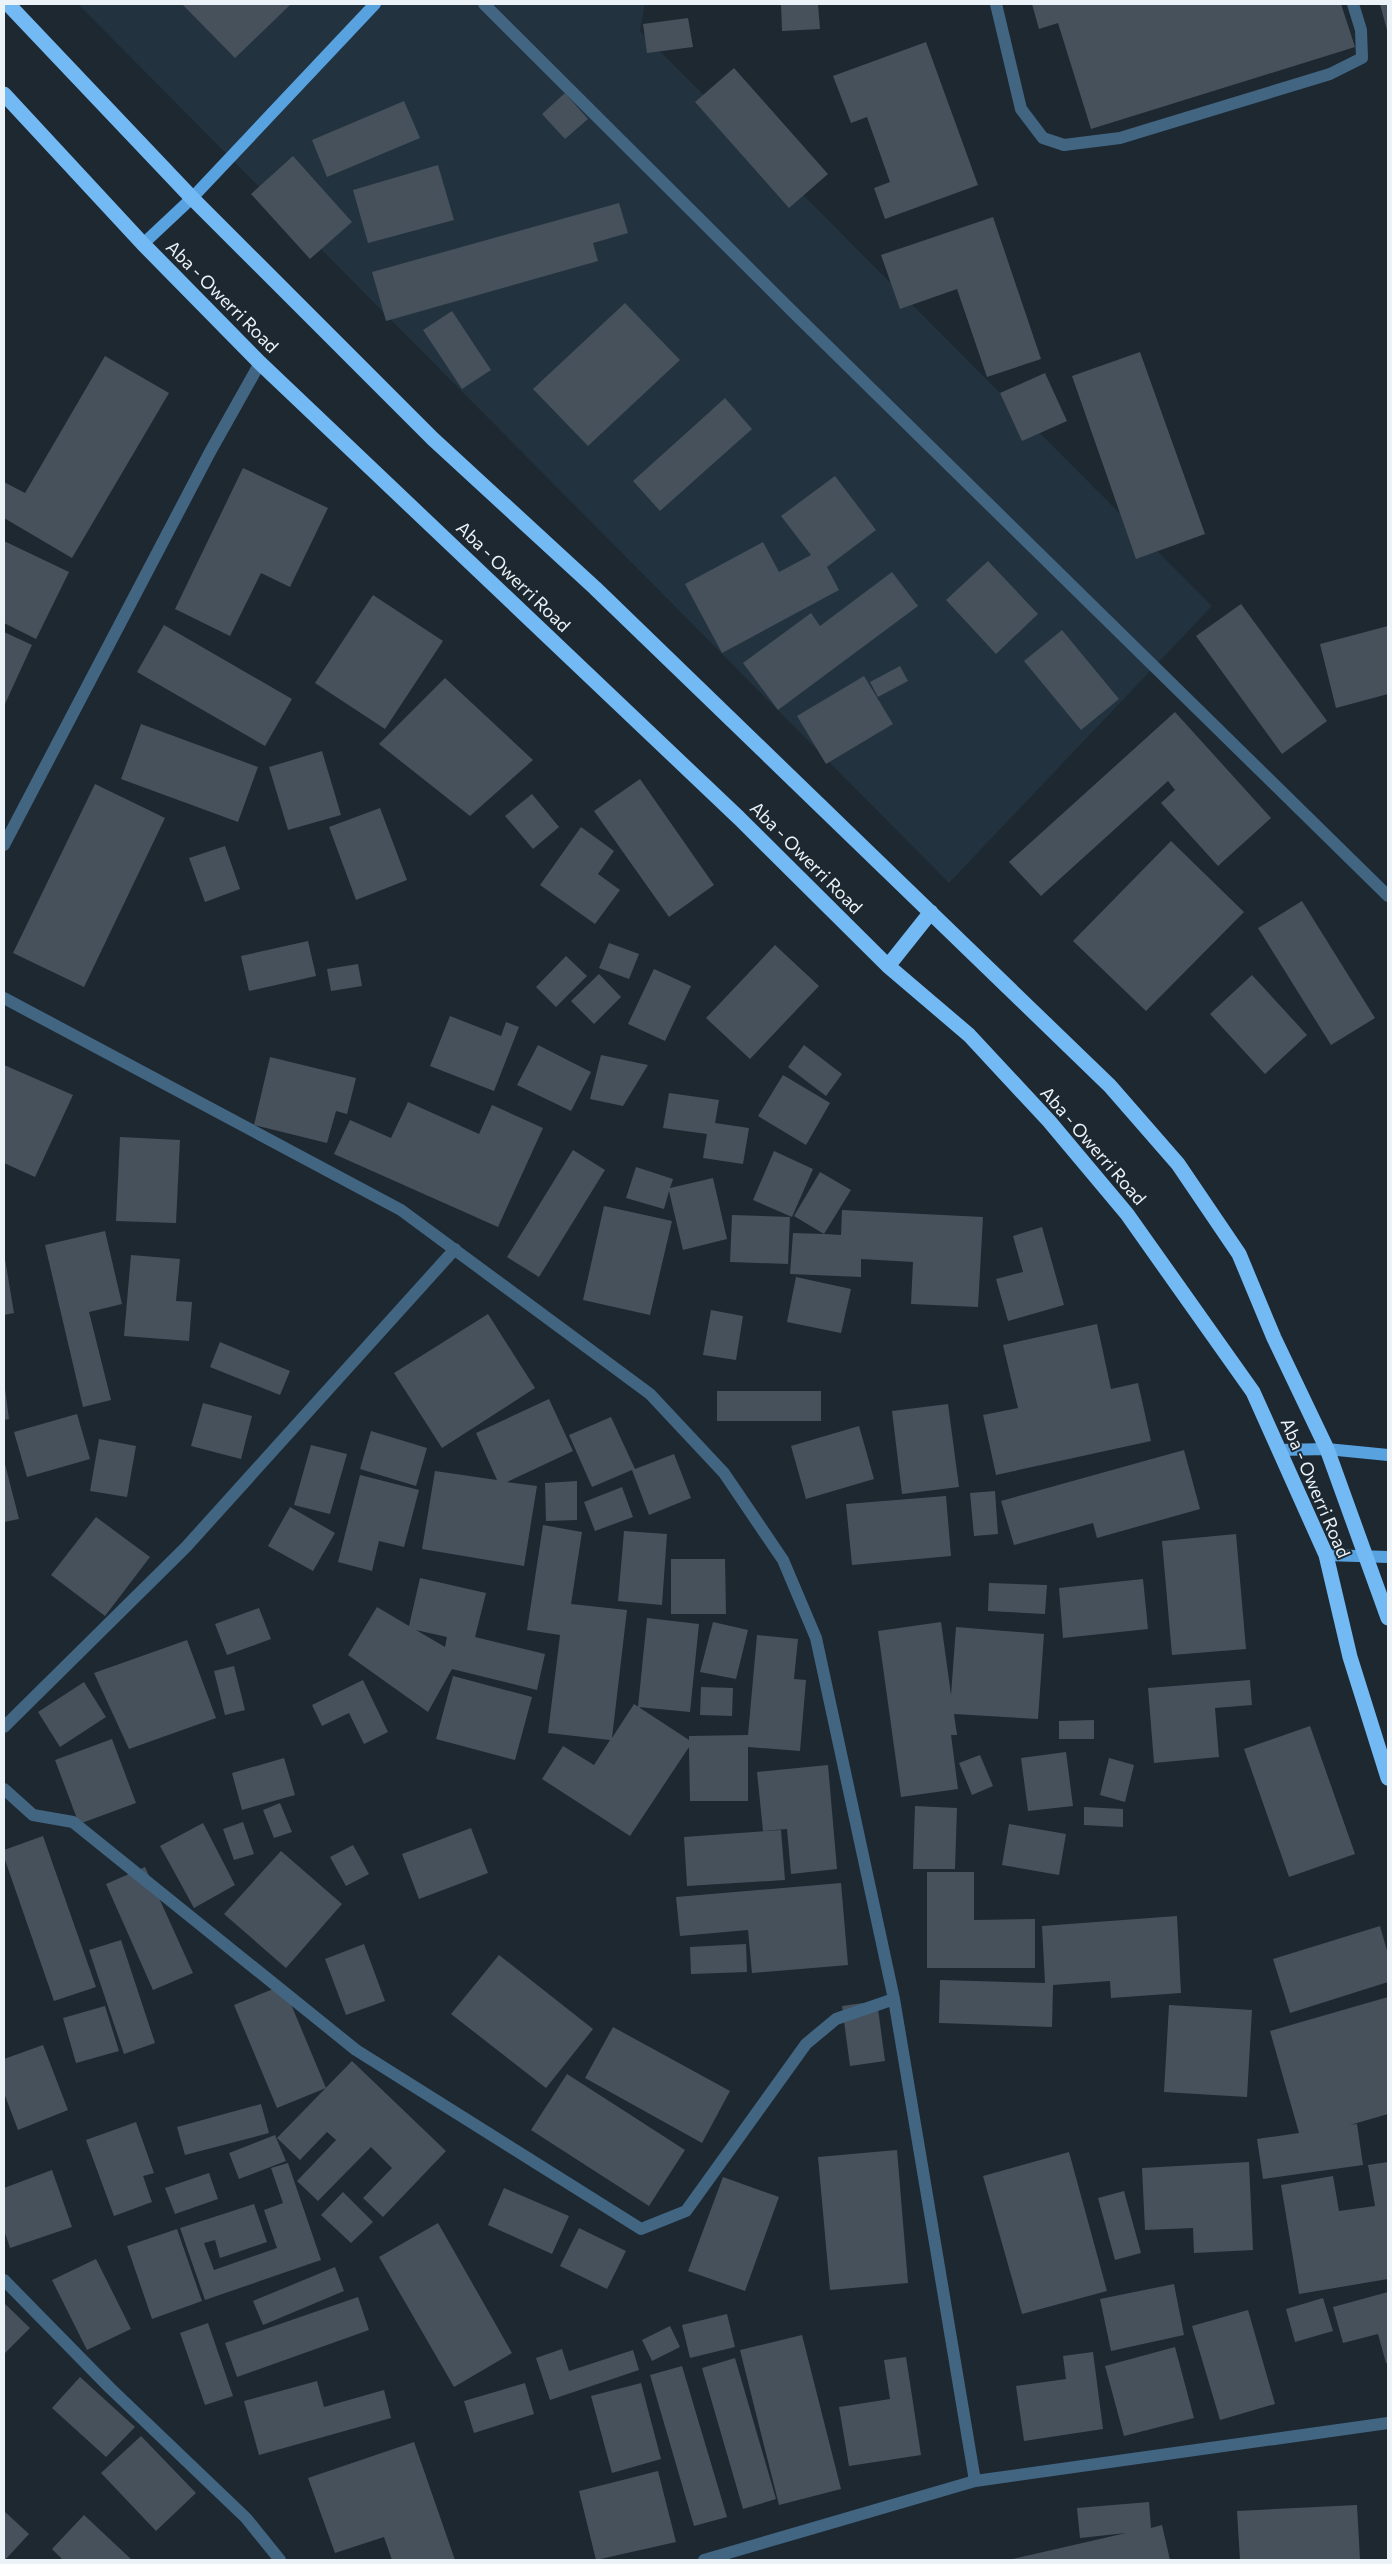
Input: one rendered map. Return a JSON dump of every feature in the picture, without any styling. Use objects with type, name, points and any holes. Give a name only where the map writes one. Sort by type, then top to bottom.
[{"type":"highway","name":"Aba - Owerri Road","points":[[8,4],[192,198],[433,439],[595,588],[1110,1086],[1178,1164],[1239,1254],[1274,1338],[1327,1449],[1388,1618]]},
{"type":"highway","name":"Aba - Owerri Road","points":[[4,94],[143,244],[260,363],[739,818],[888,966],[969,1035],[1049,1121],[1127,1214],[1253,1392],[1326,1555],[1350,1657],[1388,1778]]},
{"type":"highway","points":[[888,966],[931,912]]},
{"type":"main road","points":[[143,244],[192,198],[375,4]]},
{"type":"main road","points":[[1279,1450],[1327,1449],[1388,1455]]},
{"type":"main road","points":[[1326,1555],[1388,1557]]},
{"type":"street","points":[[484,4],[794,314],[1388,896]]},
{"type":"street","points":[[996,4],[1021,109],[1043,138],[1064,145],[1120,138],[1330,74],[1362,58],[1361,30],[1354,4]]},
{"type":"street","points":[[4,845],[210,452],[260,363]]},
{"type":"street","points":[[4,998],[401,1210],[650,1394],[724,1473],[783,1560],[816,1638],[894,1999],[975,2481]]},
{"type":"street","points":[[4,1726],[186,1546],[455,1249]]},
{"type":"street","points":[[4,1789],[33,1815],[74,1822],[356,2050],[641,2229],[686,2211],[806,2044],[836,2019],[894,1999]]},
{"type":"street","points":[[4,2280],[110,2388],[246,2518],[280,2560]]},
{"type":"street","points":[[704,2560],[975,2481],[1388,2423]]},
{"type":"shaded area","points":[[78,4],[645,4],[640,31],[1212,606],[949,883]]},
{"type":"building","points":[[182,4],[291,4],[235,58]]},
{"type":"building","points":[[781,4],[818,4],[820,29],[782,31]]},
{"type":"building","points":[[1032,4],[1341,4],[1355,47],[1091,129],[1058,23],[1039,29]]},
{"type":"building","points":[[1380,4],[1388,4],[1388,34]]},
{"type":"building","points":[[688,18],[693,47],[647,53],[643,24]]},
{"type":"building","points":[[926,42],[978,185],[885,219],[874,188],[890,182],[867,117],[851,123],[833,76]]},
{"type":"building","points":[[734,68],[828,174],[789,208],[695,102]]},
{"type":"building","points":[[565,93],[588,119],[565,139],[542,114]]},
{"type":"building","points":[[404,101],[420,138],[327,177],[312,140]]},
{"type":"building","points":[[293,156],[352,222],[310,259],[251,194]]},
{"type":"building","points":[[438,165],[454,220],[368,243],[353,190]]},
{"type":"building","points":[[619,203],[628,233],[593,243],[598,261],[386,321],[372,272]]},
{"type":"building","points":[[993,217],[1041,359],[987,377],[957,289],[900,309],[881,255]]},
{"type":"building","points":[[625,303],[680,360],[588,446],[533,389]]},
{"type":"building","points":[[452,311],[491,370],[462,389],[423,330]]},
{"type":"building","points":[[1140,352],[1205,534],[1136,559],[1072,376]]},
{"type":"building","points":[[105,356],[169,393],[72,558],[4,518],[4,482],[25,493]]},
{"type":"building","points":[[1045,373],[1067,421],[1022,441],[1000,393]]},
{"type":"building","points":[[725,398],[752,429],[660,511],[633,481]]},
{"type":"building","points":[[243,468],[328,508],[290,587],[261,573],[230,636],[175,609]]},
{"type":"building","points":[[835,476],[876,530],[827,567],[839,590],[722,653],[685,584],[763,542],[779,572],[811,555],[781,516]]},
{"type":"building","points":[[4,541],[69,572],[36,639],[4,623]]},
{"type":"building","points":[[988,561],[1038,614],[996,654],[946,600]]},
{"type":"building","points":[[892,572],[918,606],[778,710],[743,663],[811,613],[820,626]]},
{"type":"building","points":[[373,595],[443,641],[385,729],[315,683]]},
{"type":"building","points":[[1241,604],[1327,721],[1282,754],[1196,636]]},
{"type":"building","points":[[164,625],[292,699],[265,746],[137,672]]},
{"type":"building","points":[[1388,626],[1388,694],[1336,708],[1320,644]]},
{"type":"building","points":[[1062,630],[1119,699],[1081,730],[1024,661]]},
{"type":"building","points":[[4,632],[32,645],[4,706]]},
{"type":"building","points":[[900,666],[908,681],[878,697],[870,682]]},
{"type":"building","points":[[864,676],[893,724],[826,764],[797,716]]},
{"type":"building","points":[[445,678],[533,760],[470,816],[379,744]]},
{"type":"building","points":[[1175,712],[1271,818],[1218,866],[1161,803],[1175,790],[1168,781],[1041,896],[1009,862]]},
{"type":"building","points":[[141,724],[258,767],[238,822],[121,779]]},
{"type":"building","points":[[322,751],[341,815],[288,830],[269,767]]},
{"type":"building","points":[[640,779],[714,885],[669,917],[594,811]]},
{"type":"building","points":[[95,784],[165,818],[84,987],[13,953]]},
{"type":"building","points":[[532,794],[559,827],[533,849],[505,816]]},
{"type":"building","points":[[380,808],[407,880],[356,900],[329,827]]},
{"type":"building","points":[[581,827],[614,851],[598,874],[620,890],[595,924],[540,885]]},
{"type":"building","points":[[1171,841],[1244,912],[1146,1011],[1073,941]]},
{"type":"building","points":[[225,846],[240,889],[205,902],[189,858]]},
{"type":"building","points":[[1302,901],[1375,1018],[1331,1045],[1258,928]]},
{"type":"building","points":[[308,941],[316,976],[249,991],[241,956]]},
{"type":"building","points":[[609,943],[639,954],[629,979],[599,968]]},
{"type":"building","points":[[775,945],[819,986],[750,1059],[706,1018]]},
{"type":"building","points":[[566,956],[587,976],[556,1007],[536,987]]},
{"type":"building","points":[[358,964],[362,986],[331,991],[327,969]]},
{"type":"building","points":[[654,969],[691,986],[665,1041],[628,1024]]},
{"type":"building","points":[[599,974],[621,997],[594,1024],[571,1001]]},
{"type":"building","points":[[1252,975],[1307,1035],[1265,1074],[1210,1014]]},
{"type":"building","points":[[450,1016],[501,1036],[506,1022],[519,1027],[494,1091],[430,1066]]},
{"type":"building","points":[[538,1045],[591,1072],[571,1111],[517,1085]]},
{"type":"building","points":[[804,1045],[842,1074],[826,1096],[788,1067]]},
{"type":"building","points":[[601,1055],[648,1065],[623,1106],[590,1099]]},
{"type":"building","points":[[270,1057],[356,1078],[347,1114],[336,1111],[327,1143],[254,1125]]},
{"type":"building","points":[[4,1065],[73,1095],[35,1177],[4,1163]]},
{"type":"building","points":[[783,1075],[830,1103],[806,1145],[758,1116]]},
{"type":"building","points":[[669,1093],[719,1100],[715,1123],[749,1128],[743,1164],[703,1158],[707,1134],[663,1128]]},
{"type":"building","points":[[408,1102],[479,1134],[492,1105],[543,1128],[498,1227],[334,1154],[350,1120],[391,1138]]},
{"type":"building","points":[[120,1137],[180,1140],[176,1223],[116,1221]]},
{"type":"building","points":[[573,1150],[605,1170],[539,1277],[507,1257]]},
{"type":"building","points":[[774,1151],[813,1169],[792,1217],[753,1200]]},
{"type":"building","points":[[636,1167],[673,1179],[670,1188],[713,1178],[727,1239],[683,1250],[669,1191],[664,1209],[626,1198]]},
{"type":"building","points":[[820,1172],[851,1190],[824,1234],[794,1216]]},
{"type":"building","points":[[604,1206],[672,1221],[650,1315],[583,1300]]},
{"type":"building","points":[[842,1210],[983,1217],[978,1307],[911,1304],[913,1262],[861,1259],[861,1277],[790,1274],[793,1233],[841,1235]]},
{"type":"building","points":[[732,1215],[790,1217],[788,1264],[730,1262]]},
{"type":"building","points":[[1042,1227],[1064,1305],[1008,1321],[996,1279],[1023,1272],[1013,1236]]},
{"type":"building","points":[[105,1231],[122,1304],[89,1312],[111,1400],[83,1407],[45,1245]]},
{"type":"building","points":[[4,1253],[14,1313],[4,1315]]},
{"type":"building","points":[[131,1255],[180,1259],[176,1301],[192,1302],[189,1341],[124,1336]]},
{"type":"building","points":[[796,1277],[851,1289],[841,1333],[787,1322]]},
{"type":"building","points":[[711,1310],[743,1316],[736,1360],[703,1355]]},
{"type":"building","points":[[488,1314],[535,1388],[442,1448],[394,1373]]},
{"type":"building","points":[[1097,1324],[1111,1389],[1138,1383],[1151,1441],[996,1475],[983,1415],[1018,1408],[1003,1345]]},
{"type":"building","points":[[220,1342],[290,1371],[280,1395],[210,1367]]},
{"type":"building","points":[[4,1381],[9,1419],[4,1420]]},
{"type":"building","points":[[717,1391],[821,1391],[821,1421],[717,1421]]},
{"type":"building","points":[[549,1399],[573,1451],[507,1482],[537,1486],[524,1566],[422,1549],[435,1471],[497,1480],[476,1433]]},
{"type":"building","points":[[203,1403],[252,1416],[241,1459],[191,1446]]},
{"type":"building","points":[[948,1404],[959,1487],[902,1494],[892,1411]]},
{"type":"building","points":[[77,1414],[90,1459],[27,1477],[14,1432]]},
{"type":"building","points":[[611,1417],[635,1469],[674,1454],[691,1498],[649,1515],[632,1470],[592,1487],[569,1435]]},
{"type":"building","points":[[859,1426],[874,1479],[806,1499],[791,1446]]},
{"type":"building","points":[[371,1431],[427,1448],[416,1486],[360,1469]]},
{"type":"building","points":[[99,1439],[136,1446],[127,1497],[90,1491]]},
{"type":"building","points":[[311,1445],[347,1454],[330,1514],[294,1505]]},
{"type":"building","points":[[1184,1450],[1200,1509],[1097,1538],[1093,1523],[1014,1545],[1001,1501]]},
{"type":"building","points":[[4,1460],[19,1519],[4,1522]]},
{"type":"building","points":[[360,1475],[419,1490],[404,1547],[379,1541],[372,1571],[338,1562]]},
{"type":"building","points":[[577,1481],[577,1520],[546,1521],[545,1483]]},
{"type":"building","points":[[622,1487],[633,1517],[595,1531],[584,1502]]},
{"type":"building","points":[[995,1491],[998,1534],[974,1536],[970,1493]]},
{"type":"building","points":[[946,1496],[951,1556],[852,1565],[846,1504]]},
{"type":"building","points":[[290,1507],[335,1533],[313,1571],[268,1546]]},
{"type":"building","points":[[96,1517],[150,1557],[105,1616],[51,1575]]},
{"type":"building","points":[[543,1525],[582,1532],[571,1604],[627,1610],[612,1738],[634,1704],[689,1740],[689,1736],[748,1735],[757,1635],[798,1639],[794,1679],[806,1680],[800,1751],[748,1747],[748,1801],[690,1801],[689,1747],[630,1836],[542,1779],[563,1746],[594,1765],[610,1740],[548,1733],[560,1635],[527,1630]]},
{"type":"building","points":[[624,1531],[667,1534],[662,1605],[618,1601]]},
{"type":"building","points":[[1236,1534],[1246,1649],[1172,1655],[1162,1541]]},
{"type":"building","points":[[671,1559],[725,1559],[726,1614],[671,1614]]},
{"type":"building","points":[[420,1578],[486,1593],[475,1637],[545,1654],[537,1690],[452,1669],[428,1712],[348,1655],[377,1607],[409,1626]],"holes":[[[416,1630],[447,1637],[445,1647]]]},
{"type":"building","points":[[1143,1579],[1148,1629],[1063,1638],[1059,1588]]},
{"type":"building","points":[[989,1583],[1047,1585],[1045,1614],[988,1611]]},
{"type":"building","points":[[259,1608],[271,1639],[227,1655],[215,1624]]},
{"type":"building","points":[[647,1618],[699,1624],[690,1712],[638,1707]]},
{"type":"building","points":[[713,1622],[748,1630],[736,1679],[700,1672]]},
{"type":"building","points":[[941,1622],[951,1695],[956,1627],[1044,1634],[1038,1719],[954,1714],[957,1735],[951,1735],[958,1789],[901,1797],[878,1631]]},
{"type":"building","points":[[187,1640],[216,1718],[129,1749],[94,1673]]},
{"type":"building","points":[[234,1666],[245,1710],[225,1715],[214,1671]]},
{"type":"building","points":[[453,1676],[532,1697],[515,1760],[436,1739]]},
{"type":"building","points":[[363,1680],[388,1732],[364,1744],[349,1713],[322,1726],[312,1705]]},
{"type":"building","points":[[1250,1680],[1252,1705],[1215,1708],[1219,1757],[1154,1763],[1148,1688]]},
{"type":"building","points":[[84,1682],[106,1717],[60,1747],[38,1712]]},
{"type":"building","points":[[701,1687],[733,1688],[732,1716],[700,1715]]},
{"type":"building","points":[[1094,1720],[1094,1739],[1059,1739],[1059,1721]]},
{"type":"building","points":[[1310,1726],[1355,1854],[1289,1877],[1244,1749]]},
{"type":"building","points":[[112,1739],[136,1803],[79,1824],[55,1760]]},
{"type":"building","points":[[1066,1752],[1073,1806],[1028,1811],[1021,1758]]},
{"type":"building","points":[[980,1755],[993,1786],[972,1795],[959,1763]]},
{"type":"building","points":[[284,1758],[295,1795],[242,1810],[232,1773]]},
{"type":"building","points":[[1109,1758],[1134,1765],[1125,1802],[1100,1795]]},
{"type":"building","points":[[828,1765],[837,1869],[791,1874],[787,1829],[763,1831],[757,1772]]},
{"type":"building","points":[[280,1803],[292,1832],[274,1838],[263,1810]]},
{"type":"building","points":[[915,1806],[957,1808],[955,1869],[913,1869]]},
{"type":"building","points":[[1084,1807],[1123,1809],[1123,1827],[1084,1825]]},
{"type":"building","points":[[243,1822],[254,1854],[234,1860],[223,1829]]},
{"type":"building","points":[[203,1823],[235,1885],[194,1908],[160,1846]]},
{"type":"building","points":[[1009,1824],[1066,1834],[1059,1875],[1002,1865]]},
{"type":"building","points":[[471,1828],[488,1873],[419,1899],[402,1854]]},
{"type":"building","points":[[781,1830],[785,1880],[687,1886],[684,1837]]},
{"type":"building","points":[[43,1836],[96,1987],[54,2001],[4,1857],[4,1850]]},
{"type":"building","points":[[353,1845],[369,1874],[346,1886],[330,1857]]},
{"type":"building","points":[[281,1851],[342,1904],[286,1968],[224,1914]]},
{"type":"building","points":[[145,1867],[193,1973],[153,1990],[106,1884]]},
{"type":"building","points":[[927,1872],[974,1872],[974,1920],[1035,1919],[1035,1968],[927,1968]]},
{"type":"building","points":[[841,1883],[848,1965],[752,1973],[748,1930],[680,1936],[676,1897]]},
{"type":"building","points":[[1177,1916],[1181,1993],[1111,1998],[1110,1981],[1053,1985],[1052,2027],[939,2023],[940,1980],[1045,1983],[1042,1926]]},
{"type":"building","points":[[1380,1926],[1388,1954],[1388,1982],[1290,2013],[1273,1959]]},
{"type":"building","points":[[121,1940],[155,2043],[124,2054],[89,1950]]},
{"type":"building","points":[[364,1944],[385,2001],[346,2015],[325,1959]]},
{"type":"building","points":[[746,1944],[747,1972],[691,1974],[690,1947]]},
{"type":"building","points":[[499,1955],[593,2029],[546,2088],[451,2014]]},
{"type":"building","points":[[283,1985],[326,2088],[277,2108],[234,2005]]},
{"type":"building","points":[[1388,1997],[1388,2114],[1350,2125],[1357,2124],[1363,2165],[1263,2179],[1257,2139],[1299,2133],[1270,2031]]},
{"type":"building","points":[[877,2001],[885,2061],[850,2066],[842,2006]]},
{"type":"building","points":[[1169,2005],[1252,2010],[1247,2097],[1164,2092]]},
{"type":"building","points":[[105,2006],[119,2051],[76,2063],[63,2018]]},
{"type":"building","points":[[613,2027],[730,2091],[702,2143],[585,2078]]},
{"type":"building","points":[[43,2045],[68,2110],[18,2130],[4,2093],[4,2059]]},
{"type":"building","points":[[352,2061],[446,2151],[383,2217],[363,2198],[392,2168],[371,2147],[318,2201],[297,2181],[336,2140],[327,2132],[300,2160],[277,2138]]},
{"type":"building","points":[[567,2074],[685,2150],[649,2206],[531,2130]]},
{"type":"building","points":[[261,2104],[269,2133],[185,2155],[177,2127]]},
{"type":"building","points":[[136,2122],[154,2173],[143,2176],[152,2202],[114,2216],[86,2140]]},
{"type":"building","points":[[275,2135],[286,2161],[239,2179],[229,2153]]},
{"type":"building","points":[[897,2150],[908,2283],[830,2290],[818,2157]]},
{"type":"building","points":[[1069,2152],[1107,2291],[1022,2314],[983,2176]]},
{"type":"building","points":[[1249,2162],[1253,2250],[1194,2253],[1193,2228],[1145,2230],[1142,2168]]},
{"type":"building","points":[[1388,2162],[1388,2279],[1299,2294],[1281,2185],[1333,2176],[1339,2211],[1375,2206],[1368,2165]]},
{"type":"building","points":[[288,2163],[321,2260],[205,2300],[180,2228],[254,2204],[267,2242],[220,2258],[215,2240],[204,2243],[214,2270],[277,2248],[264,2210],[283,2203],[271,2168]]},
{"type":"building","points":[[52,2170],[72,2227],[10,2248],[4,2230],[4,2188]]},
{"type":"building","points":[[209,2173],[218,2199],[175,2214],[165,2188]]},
{"type":"building","points":[[723,2177],[779,2197],[745,2291],[688,2271]]},
{"type":"building","points":[[504,2188],[569,2216],[552,2254],[488,2225]]},
{"type":"building","points":[[1124,2191],[1141,2253],[1115,2260],[1098,2198]]},
{"type":"building","points":[[343,2192],[373,2222],[351,2243],[321,2215]]},
{"type":"building","points":[[438,2223],[512,2353],[454,2387],[379,2257]]},
{"type":"building","points":[[579,2228],[626,2251],[607,2289],[560,2266]]},
{"type":"building","points":[[177,2229],[202,2301],[152,2319],[127,2246]]},
{"type":"building","points":[[96,2259],[131,2329],[87,2350],[52,2280]]},
{"type":"building","points":[[335,2267],[344,2291],[263,2325],[253,2301]]},
{"type":"building","points":[[1174,2284],[1184,2335],[1111,2351],[1100,2299]]},
{"type":"building","points":[[1388,2292],[1388,2363],[1386,2363],[1378,2334],[1343,2343],[1333,2307]]},
{"type":"building","points":[[358,2297],[369,2330],[237,2377],[225,2343]]},
{"type":"building","points":[[1323,2298],[1333,2331],[1295,2342],[1286,2309]]},
{"type":"building","points":[[4,2303],[30,2328],[4,2354]]},
{"type":"building","points":[[1248,2310],[1275,2404],[1220,2420],[1192,2326]]},
{"type":"building","points":[[727,2314],[735,2347],[690,2358],[682,2325]]},
{"type":"building","points":[[208,2323],[233,2396],[205,2405],[180,2333]]},
{"type":"building","points":[[670,2326],[680,2347],[652,2361],[642,2340]]},
{"type":"building","points":[[802,2335],[841,2489],[779,2505],[740,2350]]},
{"type":"building","points":[[1175,2347],[1194,2418],[1124,2436],[1105,2366]]},
{"type":"building","points":[[562,2349],[569,2371],[633,2350],[639,2370],[550,2400],[536,2358]]},
{"type":"building","points":[[1093,2352],[1103,2429],[1024,2441],[1016,2386],[1066,2379],[1063,2356]]},
{"type":"building","points":[[906,2357],[921,2455],[849,2466],[839,2407],[890,2399],[884,2360]]},
{"type":"building","points":[[735,2358],[776,2499],[743,2509],[702,2368]]},
{"type":"building","points":[[682,2366],[727,2517],[694,2526],[650,2375]]},
{"type":"building","points":[[80,2377],[135,2427],[106,2457],[52,2408]]},
{"type":"building","points":[[317,2381],[324,2407],[384,2390],[391,2418],[259,2455],[244,2401]]},
{"type":"building","points":[[525,2383],[534,2414],[474,2433],[464,2401]]},
{"type":"building","points":[[641,2383],[661,2459],[612,2473],[591,2396]]},
{"type":"building","points":[[141,2436],[196,2493],[156,2531],[101,2473]]},
{"type":"building","points":[[414,2442],[455,2560],[392,2560],[384,2537],[335,2553],[308,2478]]},
{"type":"building","points":[[658,2471],[676,2542],[596,2560],[579,2491]]},
{"type":"building","points":[[1149,2502],[1151,2528],[1162,2525],[1170,2560],[1008,2560],[1126,2533],[1080,2538],[1077,2508]]},
{"type":"building","points":[[1357,2505],[1360,2560],[1240,2560],[1237,2511]]},
{"type":"building","points":[[4,2511],[29,2534],[5,2560],[4,2560]]},
{"type":"building","points":[[84,2515],[132,2560],[63,2560],[52,2549]]}]
